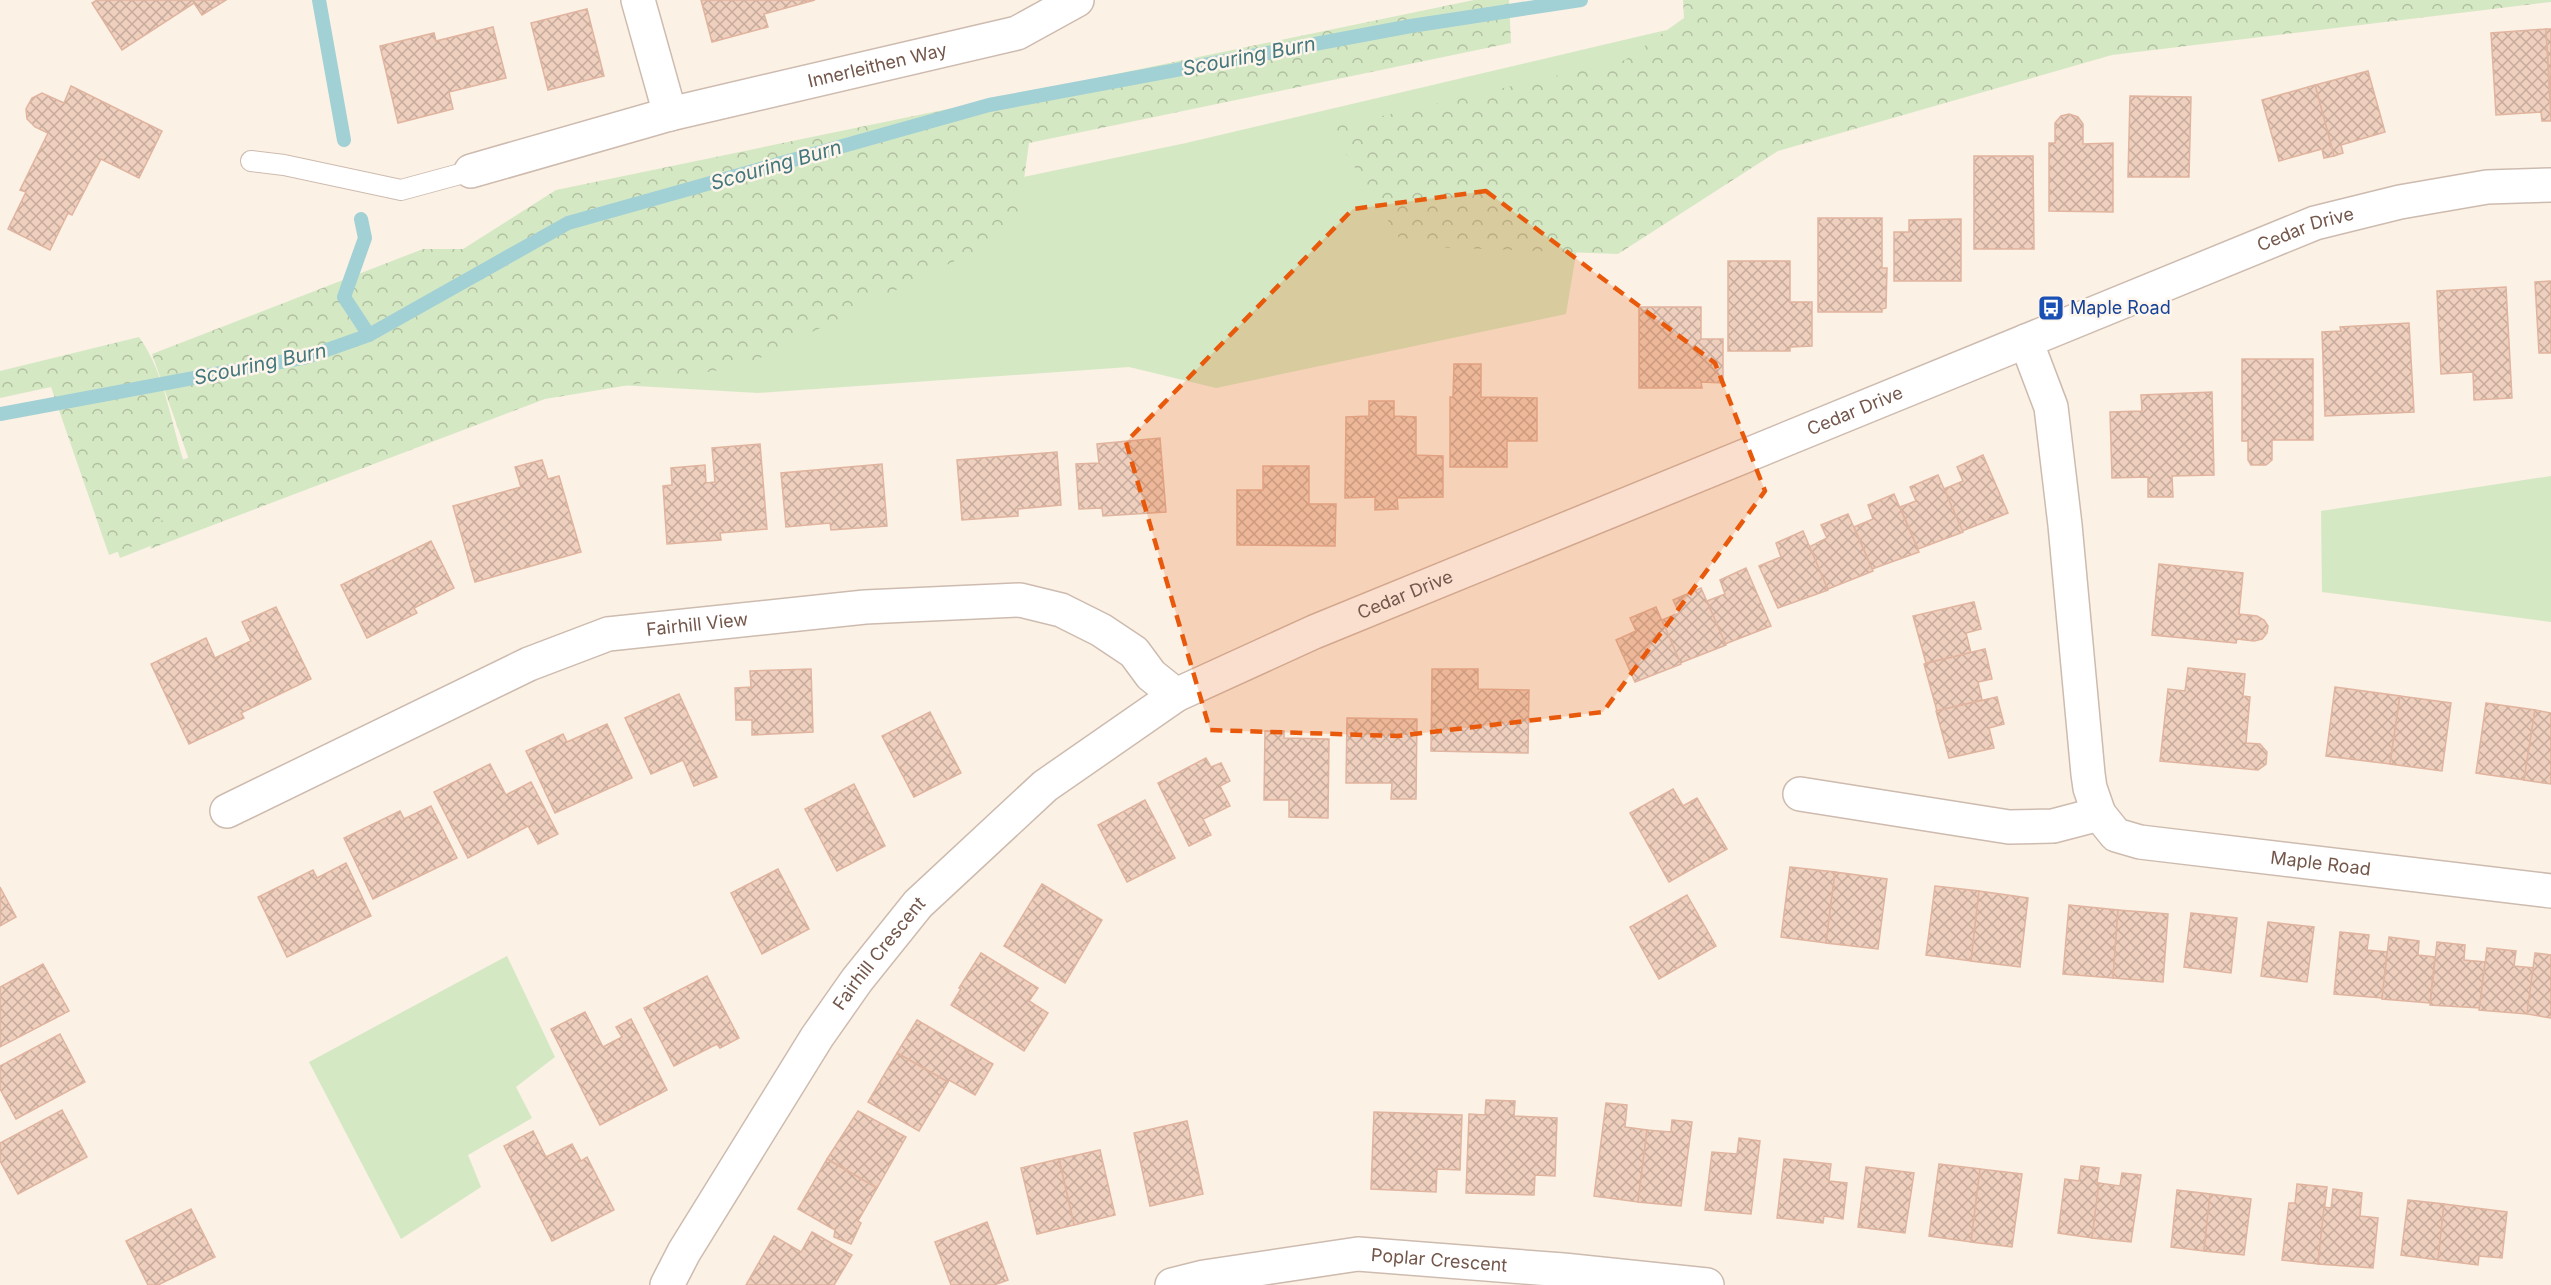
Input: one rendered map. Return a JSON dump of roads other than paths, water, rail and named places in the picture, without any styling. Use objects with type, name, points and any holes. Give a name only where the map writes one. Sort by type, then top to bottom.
[{"type":"street","points":[[638,0],[670,114]]},
{"type":"street","name":"Innerleithen Way","points":[[471,171],[670,114],[1017,33],[1077,0]]},
{"type":"street","name":"Cedar Drive","points":[[1176,694],[1314,632],[2315,223],[2400,202],[2487,187],[2551,185]]},
{"type":"street","name":"Maple Road","points":[[2026,341],[2051,407],[2065,525],[2090,788],[2099,814],[2116,835],[2140,843],[2551,891]]},
{"type":"street","name":"Fairhill View","points":[[227,811],[529,664],[608,634],[866,607],[1020,600],[1061,610],[1101,630],[1134,652],[1151,675],[1176,694]]},
{"type":"street","name":"Fairhill Crescent","points":[[667,1285],[684,1252],[817,1037],[857,980],[918,904],[1045,786],[1176,694]]},
{"type":"street","points":[[1800,794],[2009,827],[2053,826],[2099,814]]},
{"type":"street","name":"Poplar Crescent","points":[[1172,1285],[1204,1277],[1358,1254],[1563,1270],[1707,1285]]},
{"type":"lane","points":[[251,161],[284,165],[401,190],[471,171]]},
{"type":"waterway","points":[[319,0],[344,140]]},
{"type":"waterway","name":"Scouring Burn","points":[[0,414],[307,357],[369,335],[568,223],[989,105],[1411,26],[1581,0]]},
{"type":"waterway","points":[[361,219],[365,238],[344,297],[369,335]]},
{"type":"place","name":"Maple Road","points":[[2051,308]]}]
